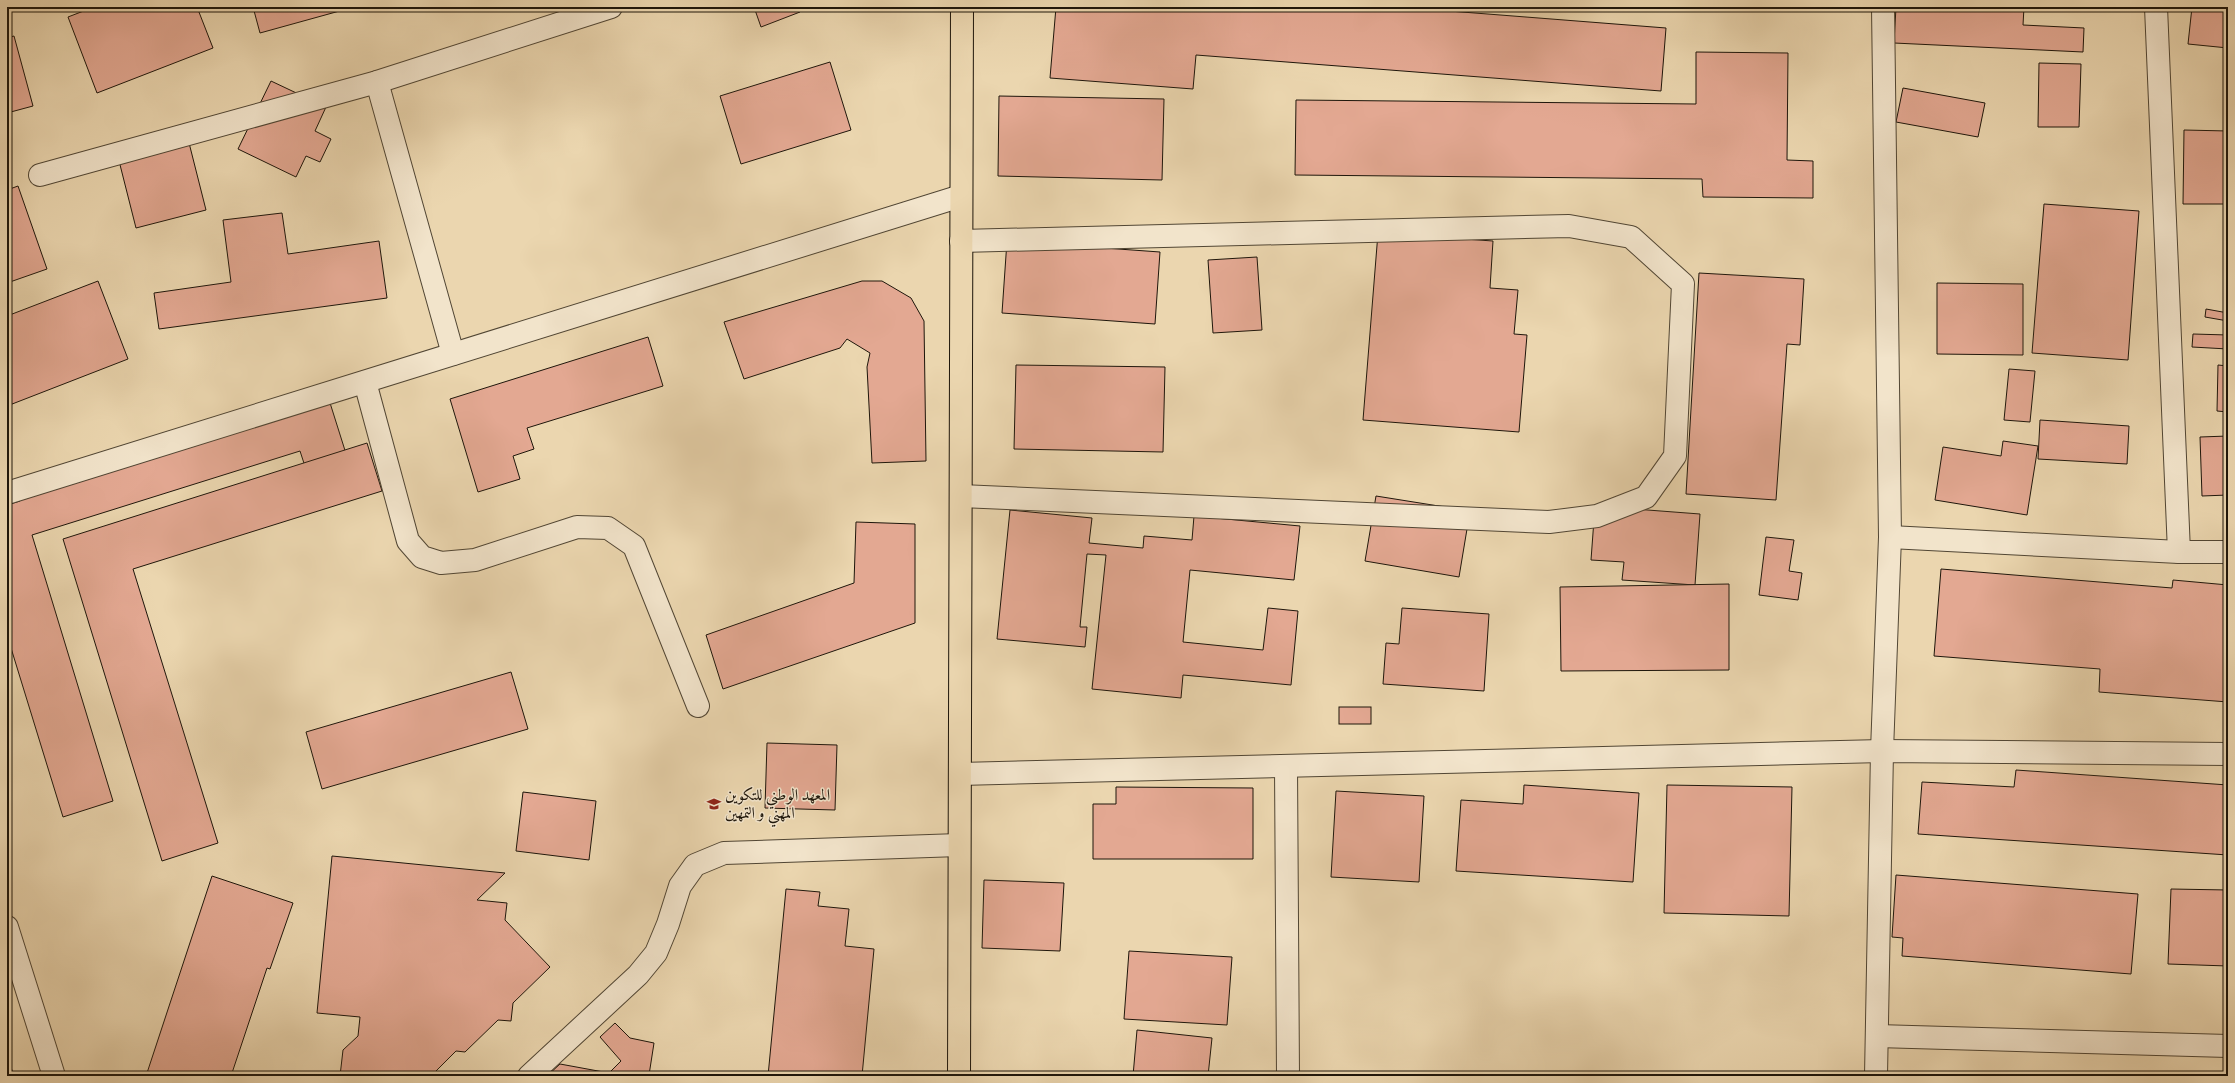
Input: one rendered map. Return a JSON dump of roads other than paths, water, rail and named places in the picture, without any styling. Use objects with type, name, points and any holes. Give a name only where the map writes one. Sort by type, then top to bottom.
[{"type":"main road","points":[[959,1076],[962,7]]},
{"type":"street","points":[[40,175],[377,82],[611,7]]},
{"type":"street","points":[[1876,1076],[1882,751],[1890,537],[1883,7]]},
{"type":"street","points":[[2156,7],[2179,552]]},
{"type":"street","points":[[377,82],[453,354]]},
{"type":"street","points":[[7,493],[961,196]]},
{"type":"street","points":[[961,241],[1569,226],[1630,237],[1683,284],[1675,456],[1646,497],[1597,516],[1549,522],[961,496]]},
{"type":"street","points":[[365,382],[408,541],[422,557],[441,563],[475,560],[577,527],[608,528],[634,546],[698,706]]},
{"type":"street","points":[[1890,537],[2179,552],[2228,552]]},
{"type":"street","points":[[960,774],[1882,751],[2228,754]]},
{"type":"street","points":[[1286,767],[1288,1076]]},
{"type":"street","points":[[529,1076],[638,975],[656,953],[668,924],[680,886],[695,866],[724,853],[959,844]]},
{"type":"street","points":[[7,927],[54,1076]]},
{"type":"street","points":[[1877,1036],[2228,1046]]},
{"type":"place","name":"المعهد الوطني للتكوين المهني و التمهين","points":[[714,804]]}]
